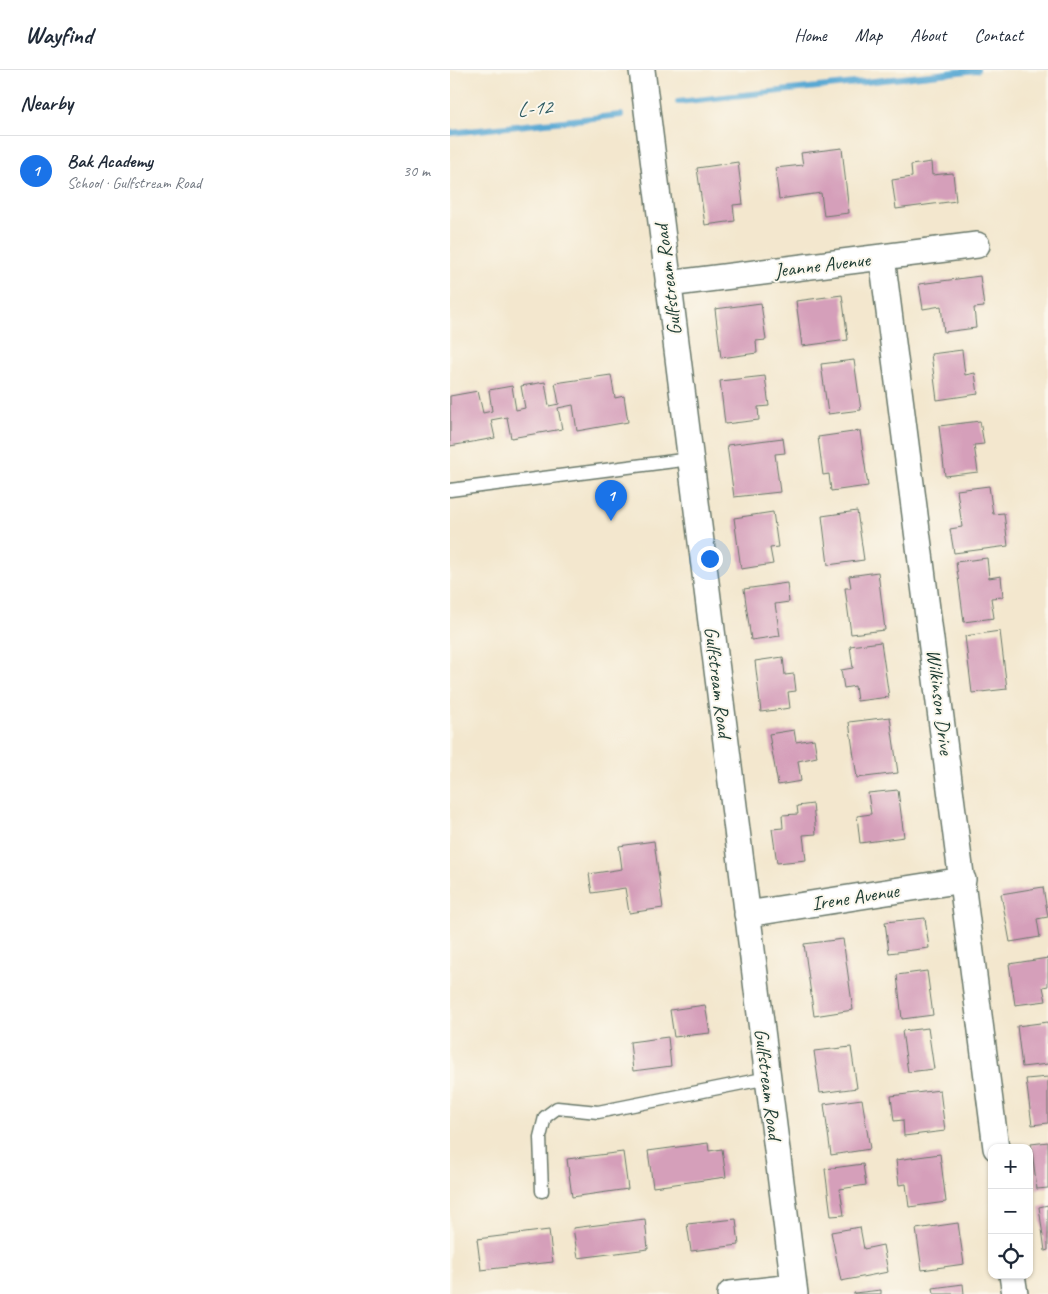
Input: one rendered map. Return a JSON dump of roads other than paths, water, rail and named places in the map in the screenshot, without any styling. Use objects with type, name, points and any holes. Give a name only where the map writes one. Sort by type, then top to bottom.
[{"type":"street","name":"Gulfstream Road","points":[[642,70],[794,1291]]},
{"type":"street","name":"Jeanne Avenue","points":[[668,284],[977,245]]},
{"type":"street","name":"Wilkinson Drive","points":[[882,257],[996,1144]]},
{"type":"street","name":"Irene Avenue","points":[[747,914],[963,880]]},
{"type":"street","points":[[1013,1279],[1015,1294]]},
{"type":"street","points":[[730,1294],[794,1291]]},
{"type":"lane","points":[[450,490],[690,459]]},
{"type":"lane","points":[[542,1191],[540,1137],[545,1117],[557,1108],[598,1112],[768,1078]]},
{"type":"waterway","name":"L-12","points":[[678,102],[977,70]]},
{"type":"waterway","name":"L-12","points":[[450,133],[621,115]]},
{"type":"place","name":"Bak Academy","points":[[611,521]]}]
